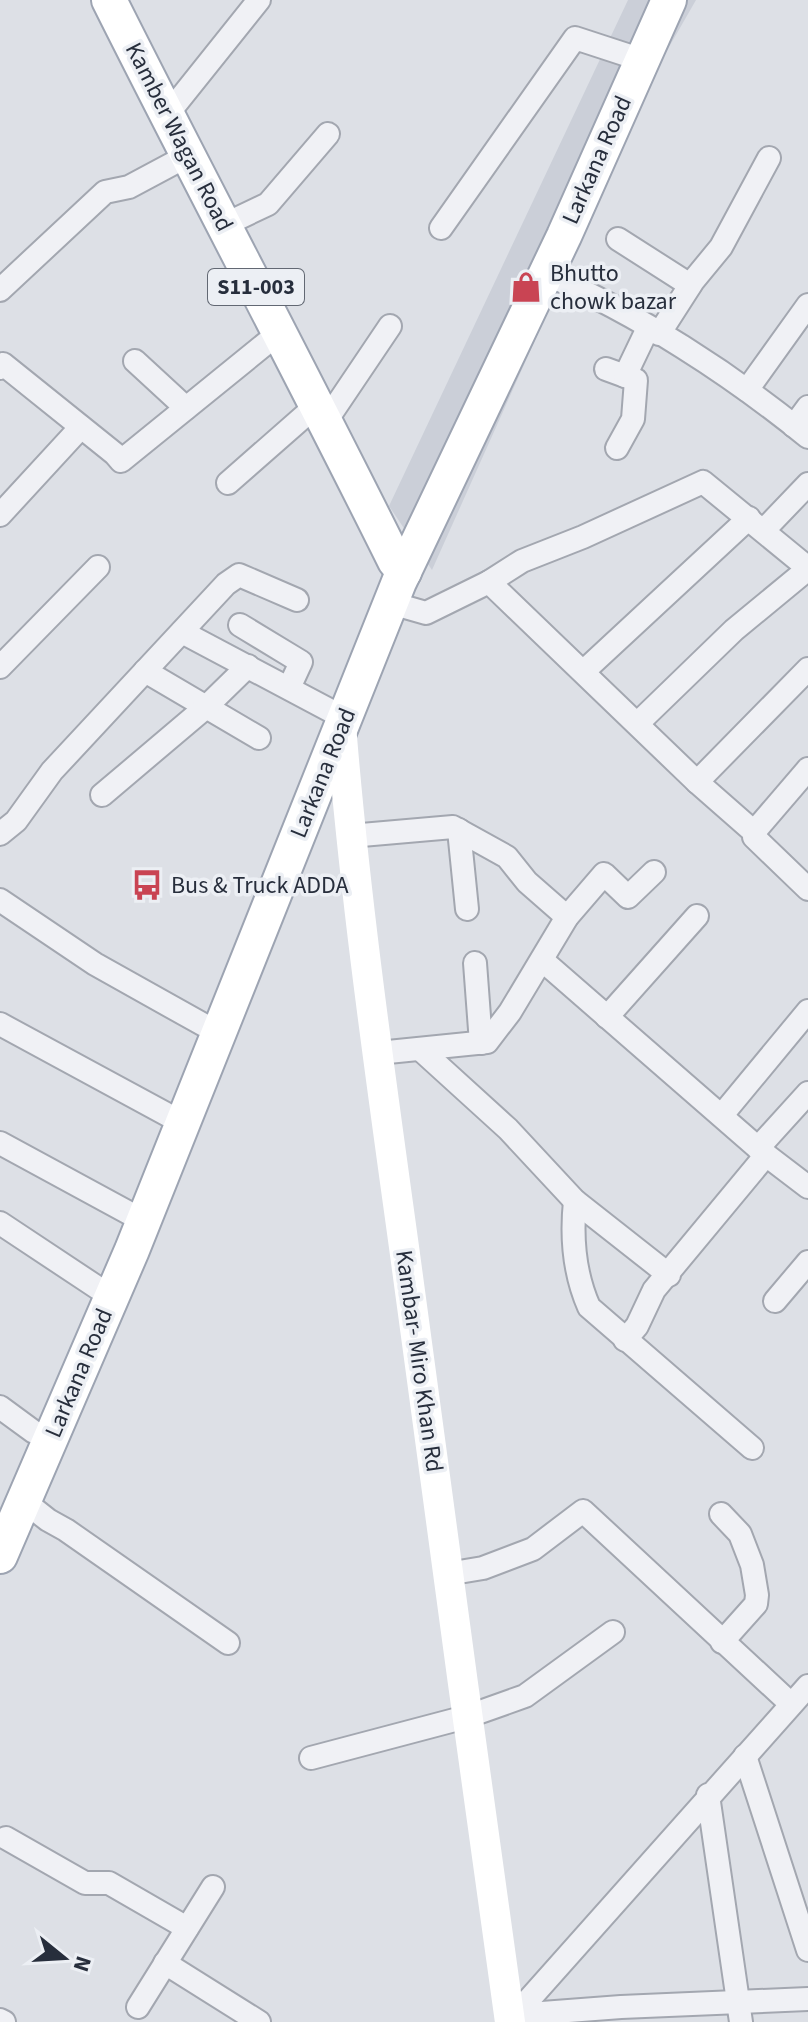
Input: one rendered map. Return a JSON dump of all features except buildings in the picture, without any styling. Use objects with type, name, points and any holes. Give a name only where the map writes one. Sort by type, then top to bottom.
[{"type":"main road","name":"Kamber Wagan Road","points":[[109,0],[322,413],[397,579]]},
{"type":"main road","name":"Larkana Road","points":[[12,1505],[132,1250],[252,930],[338,713],[651,0]]},
{"type":"main road","name":"Larkana Road","points":[[397,579],[546,274],[669,0]]},
{"type":"main road","name":"Kambar- Miro Khan Rd","points":[[338,713],[350,836],[378,1053],[509,2022]]},
{"type":"main road","name":"Larkana Road","points":[[0,1556],[34,1432],[98,1288],[204,1025],[252,930]]},
{"type":"street","points":[[167,115],[259,0]]},
{"type":"street","points":[[441,228],[575,38],[627,55]]},
{"type":"street","points":[[224,225],[268,204],[328,134]]},
{"type":"street","points":[[0,290],[105,192],[129,187],[187,156]]},
{"type":"street","points":[[617,448],[633,419],[636,380],[616,372],[721,247],[769,158]]},
{"type":"street","points":[[618,239],[690,285]]},
{"type":"street","points":[[546,274],[653,331],[747,390],[801,432],[808,407]]},
{"type":"street","points":[[747,390],[808,305]]},
{"type":"street","points":[[228,483],[322,413],[390,326]]},
{"type":"street","points":[[0,368],[3,364],[121,461],[280,332]]},
{"type":"street","points":[[135,361],[186,408]]},
{"type":"street","points":[[0,515],[81,427]]},
{"type":"street","points":[[397,579],[426,613],[489,582],[522,561],[583,537],[703,482],[808,569],[734,630],[638,723]]},
{"type":"street","points":[[584,671],[808,484]]},
{"type":"street","points":[[0,667],[98,567]]},
{"type":"street","points":[[0,834],[16,821],[52,771],[226,584],[239,575],[297,600]]},
{"type":"street","points":[[489,582],[697,782],[754,832],[754,837],[808,889]]},
{"type":"street","points":[[240,625],[301,662],[289,688]]},
{"type":"street","points":[[182,632],[338,713]]},
{"type":"street","points":[[102,795],[206,707],[248,666]]},
{"type":"street","points":[[697,782],[808,669]]},
{"type":"street","points":[[145,671],[259,738]]},
{"type":"street","points":[[754,832],[808,769]]},
{"type":"street","points":[[350,836],[453,827],[507,857],[527,882],[567,917]]},
{"type":"street","points":[[459,830],[467,909]]},
{"type":"street","points":[[378,1053],[487,1042],[510,1012],[567,917],[604,874],[628,897],[654,872]]},
{"type":"street","points":[[0,900],[95,964],[204,1025]]},
{"type":"street","points":[[607,1017],[697,916]]},
{"type":"street","points":[[542,960],[762,1151],[808,1187]]},
{"type":"street","points":[[475,963],[481,1043]]},
{"type":"street","points":[[722,1115],[808,1011]]},
{"type":"street","points":[[0,1024],[168,1115]]},
{"type":"street","points":[[420,1049],[508,1129],[575,1201],[669,1275]]},
{"type":"street","points":[[625,1340],[637,1326],[654,1290],[669,1275],[808,1093]]},
{"type":"street","points":[[0,1143],[129,1213]]},
{"type":"street","points":[[575,1201],[571,1236],[580,1287],[589,1307],[752,1448]]},
{"type":"street","points":[[0,1223],[98,1288]]},
{"type":"street","points":[[775,1301],[808,1262]]},
{"type":"street","points":[[0,1407],[34,1432]]},
{"type":"street","points":[[12,1505],[66,1530],[228,1643]]},
{"type":"street","points":[[447,1574],[483,1568],[533,1549],[583,1511],[722,1642],[803,1694],[708,1795],[509,2022]]},
{"type":"street","points":[[721,1514],[740,1534],[752,1565],[757,1595],[756,1604],[722,1642]]},
{"type":"street","points":[[311,1758],[466,1717],[525,1696],[613,1632]]},
{"type":"street","points":[[745,1756],[804,1923],[808,1950]]},
{"type":"street","points":[[708,1795],[739,2012]]},
{"type":"street","points":[[6,1838],[85,1883],[109,1883],[187,1928]]},
{"type":"street","points":[[138,2007],[213,1887]]},
{"type":"street","points":[[165,1963],[259,2022]]},
{"type":"street","points":[[509,2022],[529,2014],[739,2012],[808,1999]]},
{"type":"shaded area","name":"Bhutto chowk bazar","points":[[628,0],[696,0],[657,68],[432,570],[389,506]]},
{"type":"place","name":"Bhutto chowk bazar","points":[[526,287]]},
{"type":"place","name":"Bus & Truck ADDA","points":[[147,885]]}]
